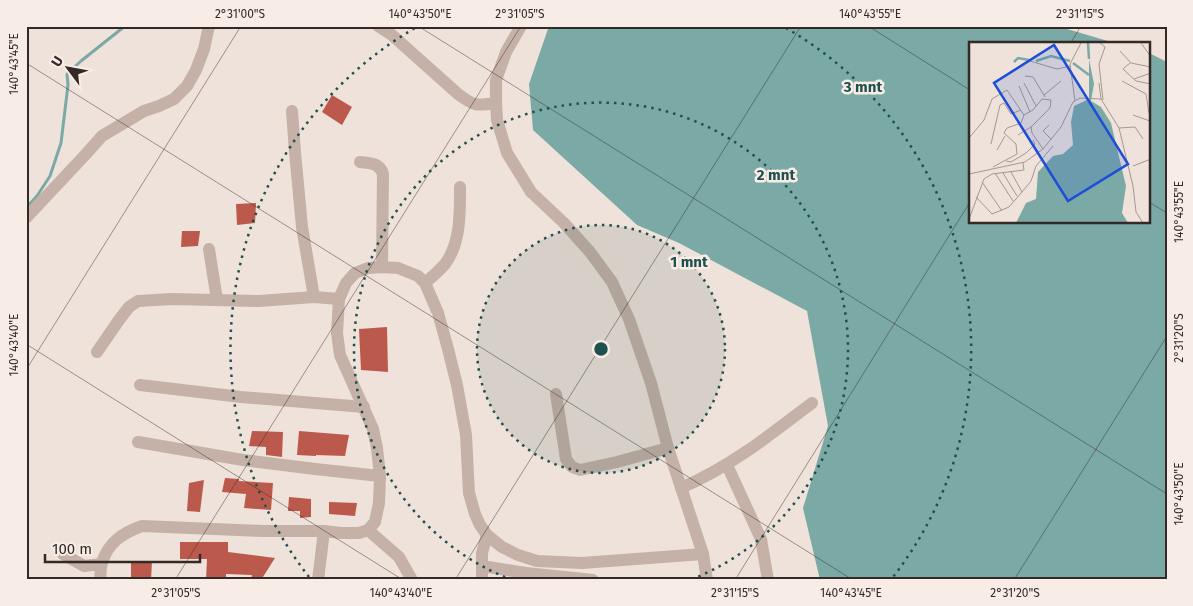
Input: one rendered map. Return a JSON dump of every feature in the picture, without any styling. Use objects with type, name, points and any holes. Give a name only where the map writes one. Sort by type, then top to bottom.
[{"type":"street","points":[[26,218],[102,136],[144,111],[174,99],[187,86],[196,70],[210,26]]},
{"type":"street","points":[[378,26],[394,30],[458,94],[469,102],[478,106],[496,103]]},
{"type":"street","points":[[521,26],[506,52],[496,80],[497,120],[507,153],[531,192],[564,223],[590,252],[612,282],[629,319],[650,382],[668,448],[704,554],[707,580]]},
{"type":"street","points":[[292,111],[302,227],[314,297]]},
{"type":"street","points":[[360,162],[378,165],[382,168],[382,267]]},
{"type":"street","points":[[425,283],[446,262],[453,248],[460,218],[460,187]]},
{"type":"street","points":[[209,249],[217,300]]},
{"type":"street","points":[[100,580],[101,564],[111,544],[127,532],[142,526],[341,533],[360,533],[368,530],[374,522],[378,502],[380,476],[378,448],[373,429],[340,354],[337,333],[339,299],[346,283],[355,274],[368,268],[382,267],[398,268],[418,276],[425,283],[438,314],[457,385],[466,435],[469,493],[475,514],[487,535],[502,547],[537,561],[582,563],[704,554]]},
{"type":"street","points":[[97,352],[119,320],[138,301],[172,299],[259,301],[314,297],[339,299]]},
{"type":"street","points":[[140,385],[364,407]]},
{"type":"street","points":[[556,394],[566,459],[572,467],[580,470],[668,448]]},
{"type":"street","points":[[681,488],[700,480],[748,451],[812,403]]},
{"type":"street","points":[[138,442],[243,460],[380,476]]},
{"type":"street","points":[[726,465],[761,539],[768,580]]},
{"type":"street","points":[[368,530],[399,557],[412,580]]},
{"type":"street","points":[[318,580],[324,531]]},
{"type":"street","points":[[482,580],[482,553],[487,535]]},
{"type":"street","points":[[63,554],[84,566],[101,564]]},
{"type":"street","points":[[482,566],[593,580]]},
{"type":"water","points":[[549,26],[1057,26],[1111,42],[969,42],[969,224],[1150,224],[1150,54],[1167,62],[1167,580],[820,580],[803,508],[828,426],[807,311],[679,243],[637,225],[533,130],[529,84]]},
{"type":"building","points":[[332,95],[352,107],[342,125],[322,112]]},
{"type":"building","points":[[256,203],[255,223],[237,225],[236,204]]},
{"type":"building","points":[[182,231],[200,231],[198,246],[181,247]]},
{"type":"building","points":[[387,327],[388,372],[361,370],[359,329]]},
{"type":"building","points":[[252,431],[283,432],[282,457],[266,455],[266,447],[249,446]]},
{"type":"building","points":[[299,431],[349,435],[345,456],[297,455]]},
{"type":"building","points":[[225,478],[239,479],[239,481],[273,483],[271,510],[244,508],[246,494],[222,492]]},
{"type":"building","points":[[204,480],[200,512],[187,511],[189,483]]},
{"type":"building","points":[[289,497],[311,499],[311,517],[300,518],[300,511],[288,511]]},
{"type":"building","points":[[329,502],[357,503],[355,516],[329,514]]},
{"type":"building","points":[[180,542],[228,542],[228,552],[275,558],[261,580],[251,580],[252,575],[226,574],[226,580],[206,580],[207,559],[180,559]]},
{"type":"building","points":[[152,561],[151,580],[131,580],[131,562]]},
{"type":"waterway","points":[[26,208],[37,196],[50,176],[61,143],[68,85],[67,74],[125,26]]}]
